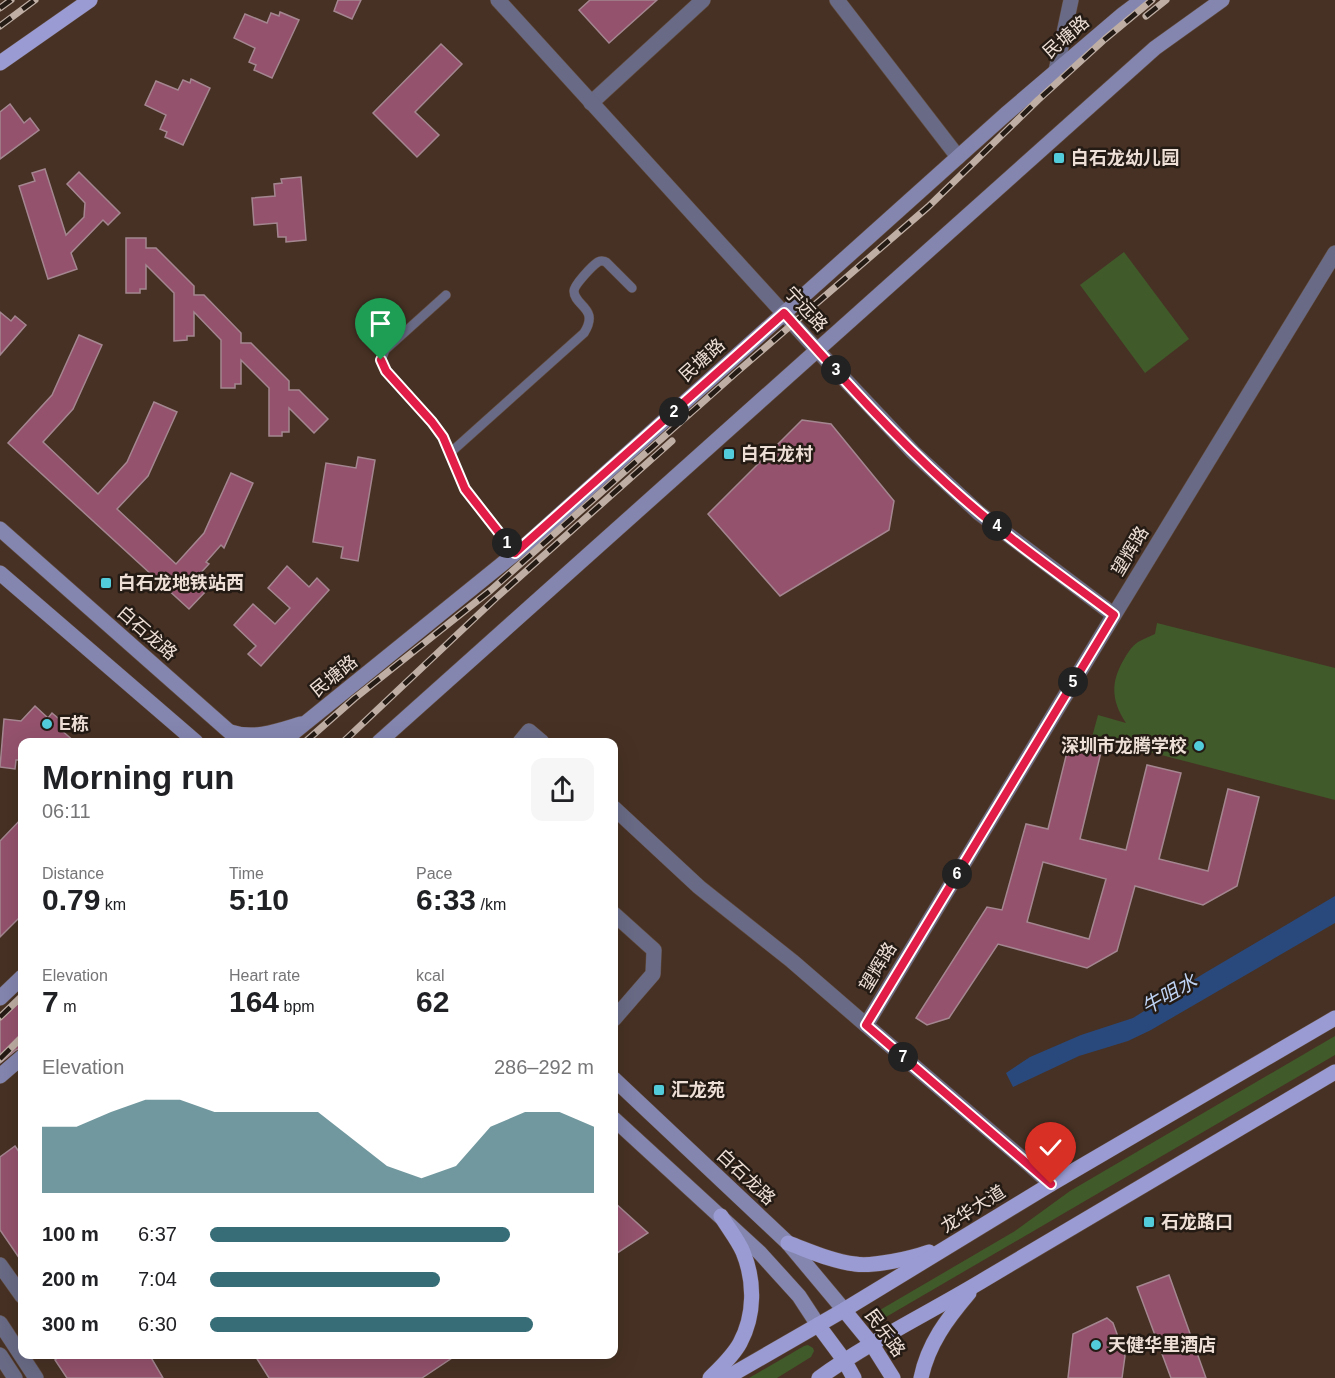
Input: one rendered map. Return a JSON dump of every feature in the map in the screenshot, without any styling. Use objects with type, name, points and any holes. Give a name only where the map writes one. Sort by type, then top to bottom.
[{"type":"main road","points":[[0,63],[90,0]]},
{"type":"main road","name":"民塘路","points":[[287,738],[515,553],[958,157],[1056,71],[1142,0]]},
{"type":"main road","points":[[383,738],[1155,48],[1222,0]]},
{"type":"main road","name":"白石龙路","points":[[0,529],[237,738]]},
{"type":"main road","points":[[0,573],[191,738]]},
{"type":"main road","points":[[228,731],[238,734],[274,733],[309,721]]},
{"type":"main road","points":[[176,726],[179,738]]},
{"type":"main road","points":[[0,998],[18,981]]},
{"type":"main road","name":"龙华大道","points":[[726,1378],[1335,1018]]},
{"type":"main road","points":[[0,1076],[18,1060]]},
{"type":"main road","points":[[819,1378],[871,1343],[974,1286],[1335,1072]]},
{"type":"main road","name":"白石龙路","points":[[618,1082],[788,1243],[844,1310]]},
{"type":"main road","points":[[618,1123],[721,1216],[791,1286],[854,1378]]},
{"type":"main road","points":[[710,1378],[725,1364],[740,1344],[748,1325],[753,1291],[743,1252],[721,1216]]},
{"type":"main road","points":[[788,1243],[825,1257],[857,1265],[920,1255],[960,1240]]},
{"type":"main road","points":[[921,1378],[925,1361],[933,1344],[954,1311],[974,1286]]},
{"type":"main road","name":"民乐路","points":[[844,1310],[871,1343],[893,1378]]},
{"type":"street","name":"宁远路","points":[[498,0],[817,350],[914,452],[979,513],[1114,615]]},
{"type":"street","points":[[591,103],[703,0]]},
{"type":"street","points":[[837,0],[958,157]]},
{"type":"street","points":[[1056,71],[1071,0]]},
{"type":"street","name":"望辉路","points":[[866,1025],[1335,253]]},
{"type":"street","points":[[523,738],[528,731],[537,738]]},
{"type":"street","points":[[618,812],[699,887],[792,961],[1051,1184]]},
{"type":"street","points":[[618,918],[654,950],[653,974],[618,1014]]},
{"type":"street","points":[[0,1265],[18,1290]]},
{"type":"street","points":[[0,1323],[18,1350]]},
{"type":"street","points":[[0,1355],[15,1378]]},
{"type":"street","points":[[24,1359],[36,1378]]},
{"type":"lane","points":[[450,453],[584,333],[589,315],[574,295],[574,291],[576,284],[597,262],[603,260],[606,262],[632,288]]},
{"type":"lane","points":[[446,295],[385,350],[381,360],[386,371],[443,437],[465,489],[515,553]]},
{"type":"green space","points":[[1124,252],[1189,339],[1145,373],[1080,285]]},
{"type":"green space","points":[[1157,623],[1335,668],[1335,800],[1092,737],[1098,715],[1126,723],[1115,700],[1116,677],[1129,651],[1138,642],[1155,634]]},
{"type":"green space","points":[[1335,1036],[1335,1055],[874,1324],[868,1317],[1015,1231],[1070,1191]]},
{"type":"green space","points":[[808,1345],[814,1351],[811,1357],[777,1378],[749,1378],[804,1346]]},
{"type":"water","points":[[1335,896],[1335,923],[1151,1030],[1128,1041],[1079,1056],[1013,1087],[1006,1073],[1030,1057],[1081,1035],[1133,1018]]},
{"type":"building","points":[[338,0],[361,0],[352,19],[334,11]]},
{"type":"building","points":[[590,0],[657,0],[609,43],[579,10]]},
{"type":"building","points":[[280,12],[299,20],[272,78],[254,70],[256,65],[249,62],[255,48],[234,38],[245,14],[267,23],[271,13],[279,16]]},
{"type":"building","points":[[441,44],[462,64],[415,112],[439,135],[417,157],[373,113]]},
{"type":"building","points":[[191,79],[210,88],[183,145],[165,137],[167,132],[160,129],[166,115],[145,105],[156,81],[178,90],[183,80],[190,83]]},
{"type":"building","points":[[10,104],[24,123],[30,118],[39,130],[0,159],[0,112]]},
{"type":"building","points":[[45,169],[66,235],[84,217],[85,203],[67,184],[79,172],[120,213],[108,225],[103,220],[71,253],[77,269],[48,279],[19,186],[35,181],[32,173]]},
{"type":"building","points":[[301,177],[306,240],[286,242],[286,237],[278,237],[277,223],[254,225],[252,198],[275,196],[274,184],[282,183],[281,179]]},
{"type":"building","points":[[126,238],[146,238],[146,248],[156,248],[194,286],[194,295],[204,295],[241,333],[241,343],[251,343],[289,381],[289,390],[299,390],[328,419],[314,433],[289,408],[289,432],[282,432],[282,436],[269,436],[269,388],[241,360],[241,384],[235,384],[235,388],[221,388],[221,340],[194,312],[194,336],[187,336],[187,340],[174,341],[174,293],[146,265],[146,289],[140,289],[140,293],[126,293]]},
{"type":"building","points":[[0,312],[11,321],[15,316],[26,325],[0,355]]},
{"type":"building","points":[[79,335],[102,345],[73,409],[43,442],[98,494],[127,462],[154,402],[177,412],[148,476],[117,509],[176,564],[204,533],[231,473],[253,483],[224,548],[221,545],[206,562],[209,564],[194,580],[206,591],[189,609],[8,443],[52,395]]},
{"type":"building","points":[[802,420],[831,424],[894,501],[889,530],[780,596],[708,514]]},
{"type":"building","points":[[358,457],[375,460],[358,561],[341,558],[343,547],[313,542],[326,463],[356,468]]},
{"type":"building","points":[[287,566],[309,587],[317,578],[329,590],[261,666],[248,654],[256,646],[234,625],[253,604],[275,624],[290,608],[268,588]]},
{"type":"building","points":[[35,706],[48,718],[52,713],[65,724],[60,729],[70,738],[18,738],[18,760],[16,760],[15,769],[0,767],[4,719],[21,721]]},
{"type":"building","points":[[1069,744],[1101,752],[1080,839],[1126,850],[1147,765],[1181,773],[1159,859],[1208,871],[1228,789],[1259,797],[1237,886],[1203,905],[1135,886],[1117,951],[1087,968],[998,944],[949,1018],[927,1025],[916,1018],[987,907],[1002,910],[1026,824],[1048,829]],"holes":[[[1043,862],[1106,879],[1089,939],[1027,922]]]},
{"type":"building","points":[[18,822],[18,919],[0,937],[0,841]]},
{"type":"building","points":[[18,998],[18,1049],[0,1063],[0,1014]]},
{"type":"building","points":[[15,1146],[18,1150],[18,1256],[0,1230],[0,1157]]},
{"type":"building","points":[[618,1206],[648,1233],[618,1252]]},
{"type":"building","points":[[1169,1275],[1206,1378],[1171,1378],[1137,1287]]},
{"type":"building","name":"天健华里酒店","points":[[1107,1318],[1113,1323],[1125,1356],[1122,1378],[1068,1378],[1073,1334]]},
{"type":"building","points":[[152,1359],[163,1378],[67,1378],[55,1360]]},
{"type":"building","points":[[257,1359],[450,1359],[422,1378],[269,1378]]},
{"type":"railway","points":[[0,8],[11,0]]},
{"type":"railway","points":[[0,26],[35,0]]},
{"type":"railway","points":[[310,738],[355,698],[491,590],[738,371],[928,207],[1038,100],[1152,0]]},
{"type":"railway","points":[[1146,16],[1166,0]]},
{"type":"railway","points":[[347,738],[496,598],[672,441]]},
{"type":"railway","points":[[0,1017],[18,1000]]},
{"type":"railway","points":[[0,1059],[18,1041]]},
{"type":"place","name":"白石龙幼儿园","points":[[1059,158]]},
{"type":"place","name":"白石龙村","points":[[729,454]]},
{"type":"place","name":"白石龙地铁站西","points":[[106,583]]},
{"type":"place","name":"E栋","points":[[47,724]]},
{"type":"place","name":"深圳市龙腾学校","points":[[1199,746]]},
{"type":"place","name":"汇龙苑","points":[[659,1090]]},
{"type":"place","name":"石龙路口","points":[[1149,1222]]},
{"type":"place","name":"天健华里酒店","points":[[1096,1345]]},
{"type":"route","points":[[381,360],[386,371],[443,437],[465,489],[515,553],[784,313],[859,395],[948,485],[979,513],[1114,615],[866,1025],[1051,1184]]},
{"type":"water label","name":"牛咀水","points":[[1169,994]]}]
